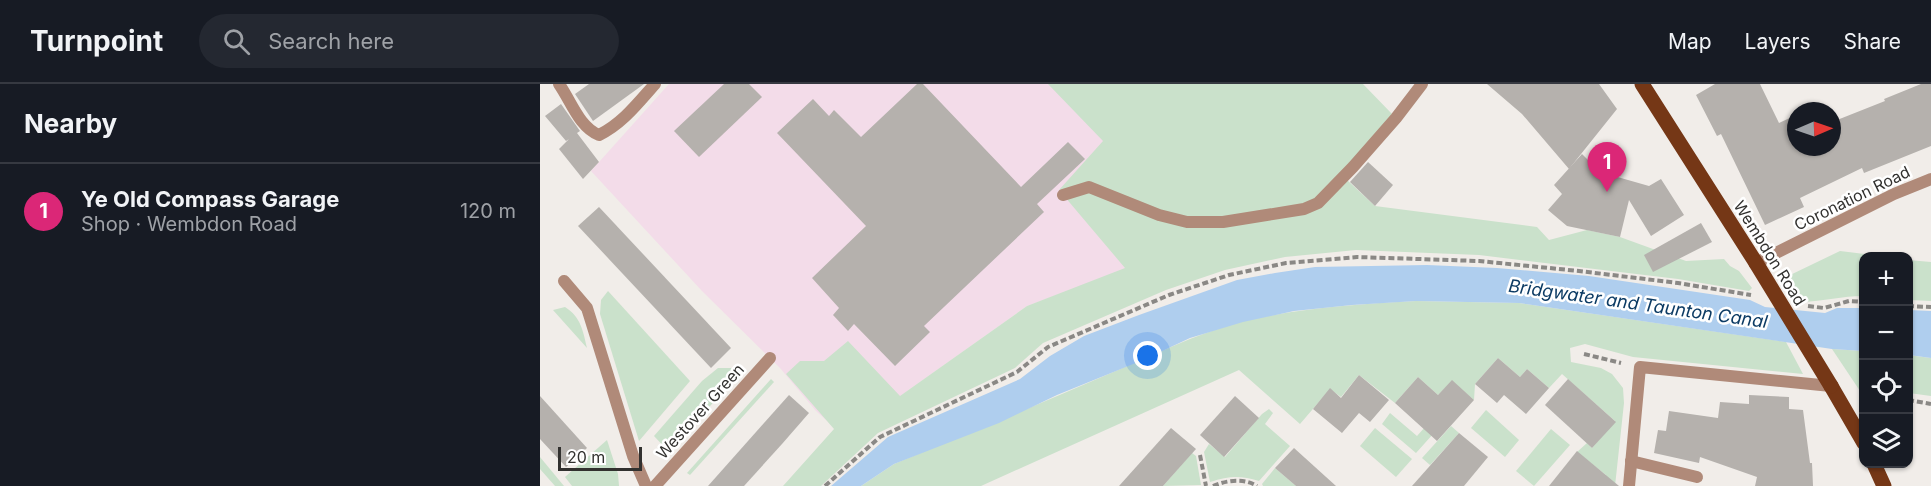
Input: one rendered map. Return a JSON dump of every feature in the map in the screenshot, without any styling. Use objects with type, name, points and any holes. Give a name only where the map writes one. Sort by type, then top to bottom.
[{"type":"main road","name":"Wembdon Road","points":[[1642,84],[1756,263],[1859,436]]},
{"type":"main road","points":[[1876,468],[1884,486]]},
{"type":"street","points":[[559,84],[585,126],[591,132],[599,135],[611,130],[656,84]]},
{"type":"street","points":[[1063,195],[1089,187],[1159,215],[1187,222],[1223,222],[1304,209],[1318,203],[1353,167],[1422,84]]},
{"type":"street","name":"Coronation Road","points":[[1756,263],[1894,194],[1931,179]]},
{"type":"street","name":"Westover Green","points":[[564,282],[587,308],[633,456],[646,486]]},
{"type":"street","name":"Westover Green","points":[[655,486],[770,358]]},
{"type":"street","points":[[1629,486],[1640,367],[1831,386]]},
{"type":"street","points":[[1631,461],[1697,477]]},
{"type":"path","points":[[825,486],[880,437],[1017,372],[1048,347],[1169,295],[1229,275],[1286,263],[1357,257],[1479,261],[1667,282],[1760,298]]},
{"type":"path","points":[[1802,306],[1824,308],[1849,301],[1859,302]]},
{"type":"path","points":[[1913,306],[1931,308]]},
{"type":"path","points":[[1584,354],[1640,367]]},
{"type":"path","points":[[1913,401],[1931,404]]},
{"type":"path","points":[[1200,455],[1206,486]]},
{"type":"path","points":[[1213,486],[1240,480],[1257,486]]},
{"type":"shaded area","points":[[669,84],[1363,84],[1333,193],[1027,306],[844,436],[816,411],[780,368],[702,291],[591,171]]},
{"type":"green space","points":[[1048,84],[1363,84],[1393,115],[1347,180],[1375,206],[1537,227],[1549,240],[1587,230],[1620,237],[1686,261],[1724,259],[1739,271],[1752,288],[1749,291],[1678,279],[1479,255],[1356,250],[1285,257],[1225,270],[1166,290],[1043,343],[1015,368],[878,433],[821,486],[783,486],[834,429],[786,374],[800,361],[824,361],[848,341],[900,396],[1027,306],[1125,268],[1059,190],[1103,141]]},
{"type":"green space","points":[[1840,251],[1859,253],[1859,296],[1802,302],[1786,277]]},
{"type":"green space","points":[[1913,260],[1931,262],[1931,301],[1913,300]]},
{"type":"green space","points":[[608,291],[690,381],[639,441],[600,314],[601,300]]},
{"type":"green space","points":[[1416,301],[1519,303],[1786,342],[1803,374],[1633,357],[1585,344],[1570,348],[1571,362],[1601,368],[1612,374],[1623,388],[1624,403],[1615,486],[1597,486],[1606,475],[1577,452],[1587,443],[1592,448],[1615,421],[1562,374],[1549,388],[1527,369],[1520,377],[1498,358],[1475,384],[1474,400],[1452,381],[1438,395],[1418,377],[1395,403],[1359,375],[1341,397],[1330,389],[1300,424],[1239,370],[981,486],[861,486],[894,464],[1173,346],[1226,326],[1308,310]]},
{"type":"green space","points":[[565,307],[578,320],[587,348],[553,310]]},
{"type":"green space","points":[[1832,349],[1859,351],[1859,390]]},
{"type":"green space","points":[[1913,356],[1931,358],[1931,396],[1913,394]]},
{"type":"green space","points":[[718,368],[744,368],[669,452],[654,436],[702,381]]},
{"type":"green space","points":[[771,379],[774,382],[690,475],[687,473]]},
{"type":"green space","points":[[1269,409],[1273,413],[1265,424],[1290,446],[1259,481],[1234,477],[1210,482],[1204,452],[1209,444],[1225,457]]},
{"type":"green space","points":[[1486,410],[1519,440],[1505,457],[1471,428]]},
{"type":"green space","points":[[1390,413],[1417,436],[1434,417],[1442,424],[1416,453],[1382,424]]},
{"type":"green space","points":[[1451,426],[1459,433],[1430,465],[1422,458]]},
{"type":"green space","points":[[1375,428],[1412,459],[1396,477],[1360,446]]},
{"type":"green space","points":[[1551,429],[1570,445],[1534,486],[1516,471]]},
{"type":"green space","points":[[607,440],[618,474],[619,486],[572,486],[565,477]]},
{"type":"green space","points":[[1192,453],[1196,456],[1201,485],[1163,486]]},
{"type":"green space","points":[[540,457],[564,486],[555,486],[540,469]]},
{"type":"green space","points":[[1275,468],[1296,486],[1263,486],[1262,484]]},
{"type":"water","name":"Bridgwater and Taunton Canal","points":[[1427,265],[1497,268],[1589,276],[1750,300],[1765,307],[1825,313],[1837,308],[1859,308],[1859,351],[1832,349],[1519,303],[1416,301],[1294,311],[1243,322],[1190,338],[1057,395],[999,423],[894,464],[861,486],[831,486],[888,437],[1020,379],[1050,356],[1084,336],[1237,280],[1315,267]]},
{"type":"water","points":[[1913,310],[1931,311],[1931,358],[1913,356]]},
{"type":"building","points":[[589,84],[644,84],[593,121],[575,94]]},
{"type":"building","points":[[724,84],[749,84],[762,97],[699,157],[674,131]]},
{"type":"building","points":[[917,84],[923,84],[1021,187],[1068,142],[1085,159],[1037,204],[1044,212],[924,326],[930,332],[895,366],[854,324],[848,331],[833,315],[839,308],[812,278],[866,226],[777,133],[813,99],[829,116],[834,110],[861,137]]},
{"type":"building","points":[[1487,84],[1599,84],[1617,109],[1569,169],[1522,114]]},
{"type":"building","points":[[1715,84],[1760,84],[1779,123],[1787,119],[1787,156],[1841,156],[1841,118],[1921,84],[1931,84],[1931,146],[1864,173],[1862,168],[1800,198],[1804,207],[1765,225],[1721,134],[1717,136],[1696,95]]},
{"type":"building","points":[[561,104],[580,131],[577,133],[599,162],[583,179],[559,149],[569,139],[566,141],[545,116]]},
{"type":"building","points":[[1582,154],[1600,172],[1649,186],[1661,179],[1684,215],[1651,236],[1629,200],[1620,237],[1567,226],[1548,210],[1562,194],[1554,185]]},
{"type":"building","points":[[1368,162],[1393,185],[1375,206],[1350,182]]},
{"type":"building","points":[[599,207],[731,348],[711,368],[578,226]]},
{"type":"building","points":[[1701,223],[1712,242],[1653,272],[1644,255]]},
{"type":"building","points":[[1498,358],[1520,377],[1527,369],[1549,388],[1526,414],[1504,395],[1497,403],[1475,384]]},
{"type":"building","points":[[1359,375],[1389,400],[1370,422],[1359,413],[1342,433],[1313,409],[1330,388],[1341,398]]},
{"type":"building","points":[[1418,377],[1438,395],[1452,380],[1474,400],[1437,441],[1395,403]]},
{"type":"building","points":[[1568,379],[1616,422],[1592,448],[1545,405]]},
{"type":"building","points":[[789,395],[809,413],[782,444],[744,486],[708,486]]},
{"type":"building","points":[[1749,395],[1789,397],[1789,409],[1803,410],[1810,463],[1812,463],[1813,486],[1755,486],[1757,477],[1700,457],[1699,463],[1654,453],[1658,430],[1666,431],[1669,411],[1718,418],[1720,402],[1749,404]]},
{"type":"building","points":[[540,396],[587,448],[566,467],[540,439]]},
{"type":"building","points":[[1235,396],[1259,418],[1224,457],[1200,435]]},
{"type":"building","points":[[1171,428],[1196,449],[1163,486],[1119,486]]},
{"type":"building","points":[[1459,433],[1488,457],[1464,486],[1412,486]]},
{"type":"building","points":[[1294,448],[1336,486],[1296,486],[1275,468]]},
{"type":"building","points":[[1577,451],[1619,486],[1549,486]]},
{"type":"place","name":"Ye Old Compass Garage","points":[[1607,192]]}]
